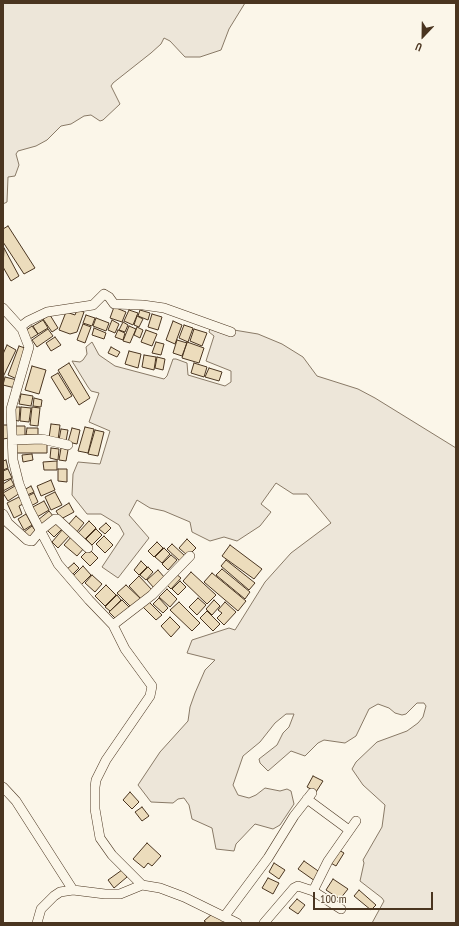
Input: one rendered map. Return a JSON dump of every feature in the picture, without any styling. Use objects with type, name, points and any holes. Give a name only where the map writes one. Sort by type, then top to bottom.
[{"type":"street","points":[[20,327],[28,321],[47,312],[93,305],[104,294],[109,296],[114,304],[143,305],[164,308],[231,332]]},
{"type":"street","points":[[3,308],[20,327],[27,340],[29,352],[11,409],[13,460],[19,484],[28,509],[41,530],[58,564],[113,625],[125,649],[149,681],[153,690],[106,760],[96,780],[95,809],[97,829],[100,838],[105,847],[142,885]]},
{"type":"street","points":[[12,440],[42,439],[68,445]]},
{"type":"street","points":[[3,514],[8,523],[27,540],[32,541],[41,530],[55,519],[58,519],[88,548]]},
{"type":"street","points":[[113,625],[152,595],[190,556]]},
{"type":"street","points":[[3,787],[16,801],[73,890]]},
{"type":"street","points":[[224,917],[268,858],[294,816],[310,796],[349,830]]},
{"type":"street","points":[[313,891],[328,861],[356,821]]},
{"type":"street","points":[[37,923],[41,909],[54,896],[73,890],[105,894],[120,894],[142,885],[160,888],[184,897],[237,923]]},
{"type":"street","points":[[264,923],[294,888],[303,886],[341,909]]},
{"type":"shaded area","points":[[3,3],[245,3],[229,29],[221,50],[200,57],[185,57],[170,41],[164,38],[161,44],[151,53],[113,83],[111,86],[120,104],[103,120],[100,121],[91,115],[84,116],[71,124],[61,126],[47,140],[36,146],[18,151],[16,154],[19,165],[15,176],[8,177],[7,202],[3,204]]},
{"type":"shaded area","points":[[212,322],[234,330],[258,334],[282,344],[303,357],[317,376],[358,389],[456,448],[456,923],[372,923],[384,901],[360,881],[364,863],[363,860],[382,827],[385,805],[363,785],[352,769],[356,762],[377,742],[407,731],[418,723],[423,717],[426,706],[424,703],[417,703],[406,714],[402,715],[378,704],[369,709],[356,736],[345,743],[324,740],[318,743],[305,756],[291,751],[268,771],[260,763],[259,759],[277,745],[283,733],[289,727],[294,714],[286,714],[275,723],[260,742],[243,756],[233,785],[238,795],[249,798],[265,788],[280,791],[287,789],[291,791],[294,804],[280,825],[273,829],[255,824],[236,844],[234,851],[216,849],[212,828],[192,819],[189,805],[184,798],[178,799],[173,803],[151,802],[138,785],[160,752],[188,721],[190,707],[205,670],[215,660],[187,653],[192,640],[229,628],[235,630],[265,582],[291,553],[331,523],[307,494],[293,494],[276,483],[261,504],[271,512],[260,526],[237,541],[224,537],[210,541],[192,532],[190,522],[164,511],[150,508],[137,500],[129,515],[149,538],[118,578],[102,567],[124,534],[119,525],[101,514],[87,514],[72,495],[73,474],[78,462],[100,464],[110,431],[89,422],[99,393],[91,391],[72,361],[80,362],[83,360],[87,354],[86,347],[92,342],[99,355],[115,366],[164,379],[167,376],[173,359],[176,359],[187,363],[188,375],[225,386],[231,382],[231,371],[206,361],[214,336],[209,332]]},
{"type":"building","points":[[8,226],[35,268],[24,274],[3,242],[3,229]]},
{"type":"building","points":[[4,248],[19,276],[11,281],[3,267]]},
{"type":"building","points":[[114,307],[126,312],[122,322],[110,318]]},
{"type":"building","points":[[77,310],[84,312],[77,332],[70,334],[59,330],[66,312],[75,315]]},
{"type":"building","points":[[129,310],[138,313],[133,325],[124,321]]},
{"type":"building","points":[[140,310],[150,313],[148,320],[138,316]]},
{"type":"building","points":[[152,314],[162,317],[158,330],[148,327]]},
{"type":"building","points":[[50,315],[58,328],[52,332],[43,319]]},
{"type":"building","points":[[86,315],[95,318],[92,326],[83,323]]},
{"type":"building","points":[[137,316],[143,319],[139,327],[134,325]]},
{"type":"building","points":[[96,318],[109,323],[106,331],[93,326]]},
{"type":"building","points":[[43,320],[48,328],[38,334],[33,326]]},
{"type":"building","points":[[112,320],[119,324],[115,333],[108,330]]},
{"type":"building","points":[[173,321],[182,325],[175,344],[166,340]]},
{"type":"building","points":[[123,322],[128,325],[125,332],[119,330]]},
{"type":"building","points":[[83,324],[91,327],[85,343],[77,340]]},
{"type":"building","points":[[184,325],[193,328],[188,342],[179,338]]},
{"type":"building","points":[[32,326],[38,334],[30,339],[25,331]]},
{"type":"building","points":[[129,326],[136,329],[130,343],[123,341]]},
{"type":"building","points":[[137,327],[143,330],[140,338],[134,335]]},
{"type":"building","points":[[94,328],[106,333],[104,339],[92,335]]},
{"type":"building","points":[[48,329],[53,336],[37,347],[32,340]]},
{"type":"building","points":[[194,329],[207,333],[202,346],[190,341]]},
{"type":"building","points":[[118,330],[125,333],[123,340],[115,337]]},
{"type":"building","points":[[146,330],[157,334],[152,346],[141,342]]},
{"type":"building","points":[[55,337],[61,345],[51,351],[46,343]]},
{"type":"building","points":[[177,340],[187,343],[182,356],[173,353]]},
{"type":"building","points":[[156,342],[164,344],[161,355],[152,353]]},
{"type":"building","points":[[187,342],[204,348],[199,363],[182,358]]},
{"type":"building","points":[[7,345],[16,350],[3,377],[3,354]]},
{"type":"building","points":[[19,346],[28,349],[17,379],[8,375]]},
{"type":"building","points":[[111,347],[120,352],[117,357],[108,353]]},
{"type":"building","points":[[129,351],[141,354],[138,368],[125,364]]},
{"type":"building","points":[[144,355],[156,357],[154,370],[142,367]]},
{"type":"building","points":[[157,357],[165,359],[163,370],[155,368]]},
{"type":"building","points":[[69,363],[90,398],[79,405],[58,370]]},
{"type":"building","points":[[194,363],[207,367],[204,377],[191,373]]},
{"type":"building","points":[[32,366],[46,370],[39,394],[25,390]]},
{"type":"building","points":[[209,368],[222,372],[219,381],[205,377]]},
{"type":"building","points":[[58,373],[72,396],[65,400],[51,377]]},
{"type":"building","points":[[5,377],[17,380],[15,388],[3,385]]},
{"type":"building","points":[[21,394],[33,396],[31,406],[19,404]]},
{"type":"building","points":[[34,398],[42,400],[41,407],[33,406]]},
{"type":"building","points":[[14,407],[20,407],[19,421],[12,420]]},
{"type":"building","points":[[21,407],[31,408],[29,422],[20,421]]},
{"type":"building","points":[[32,407],[40,408],[38,426],[30,425]]},
{"type":"building","points":[[51,424],[60,425],[58,440],[49,438]]},
{"type":"building","points":[[3,425],[8,425],[9,438],[3,439]]},
{"type":"building","points":[[14,426],[25,426],[25,438],[14,438]]},
{"type":"building","points":[[85,427],[94,429],[88,453],[78,451]]},
{"type":"building","points":[[27,428],[38,428],[38,435],[26,435]]},
{"type":"building","points":[[72,428],[80,430],[77,444],[68,442]]},
{"type":"building","points":[[61,429],[68,430],[66,441],[59,440]]},
{"type":"building","points":[[95,430],[104,432],[98,456],[88,454]]},
{"type":"building","points":[[47,442],[47,453],[15,453],[15,443]]},
{"type":"building","points":[[51,448],[59,449],[58,460],[50,458]]},
{"type":"building","points":[[61,448],[68,450],[66,461],[59,460]]},
{"type":"building","points":[[32,454],[33,460],[23,462],[22,455]]},
{"type":"building","points":[[6,460],[8,468],[3,470],[3,461]]},
{"type":"building","points":[[57,461],[57,470],[44,470],[43,462]]},
{"type":"building","points":[[8,469],[12,478],[3,481],[3,471]]},
{"type":"building","points":[[58,469],[67,469],[67,482],[58,481]]},
{"type":"building","points":[[11,479],[14,485],[3,491],[3,484]]},
{"type":"building","points":[[51,480],[55,490],[41,496],[37,486]]},
{"type":"building","points":[[15,486],[20,493],[8,501],[3,493]]},
{"type":"building","points":[[31,486],[34,492],[27,495],[24,490]]},
{"type":"building","points":[[55,492],[62,505],[51,510],[45,497]]},
{"type":"building","points":[[34,493],[38,502],[31,506],[26,497]]},
{"type":"building","points":[[19,497],[23,504],[19,506],[22,514],[14,518],[7,503]]},
{"type":"building","points":[[44,501],[49,510],[37,517],[31,508]]},
{"type":"building","points":[[69,503],[74,512],[61,519],[56,511]]},
{"type":"building","points":[[49,511],[54,517],[42,525],[38,520]]},
{"type":"building","points":[[26,514],[32,525],[24,530],[18,519]]},
{"type":"building","points":[[76,516],[84,523],[76,533],[68,525]]},
{"type":"building","points":[[56,520],[63,528],[54,537],[46,529]]},
{"type":"building","points":[[89,521],[96,528],[84,540],[77,534]]},
{"type":"building","points":[[106,523],[111,528],[105,534],[99,529]]},
{"type":"building","points":[[32,526],[37,533],[29,539],[24,532]]},
{"type":"building","points":[[63,529],[70,535],[58,548],[52,542]]},
{"type":"building","points":[[96,529],[102,535],[92,545],[86,539]]},
{"type":"building","points":[[72,536],[85,547],[77,556],[64,545]]},
{"type":"building","points":[[104,536],[113,545],[105,553],[96,544]]},
{"type":"building","points":[[187,539],[196,548],[188,556],[179,548]]},
{"type":"building","points":[[157,542],[163,548],[154,557],[148,551]]},
{"type":"building","points":[[172,544],[185,556],[180,561],[167,549]]},
{"type":"building","points":[[230,545],[262,569],[254,579],[222,556]]},
{"type":"building","points":[[164,548],[170,554],[162,563],[155,557]]},
{"type":"building","points":[[89,549],[98,558],[90,566],[81,557]]},
{"type":"building","points":[[171,555],[177,560],[168,570],[162,564]]},
{"type":"building","points":[[226,560],[255,583],[249,590],[221,566]]},
{"type":"building","points":[[141,561],[147,567],[139,575],[134,570]]},
{"type":"building","points":[[74,563],[79,568],[72,575],[66,570]]},
{"type":"building","points":[[83,566],[91,575],[81,585],[73,576]]},
{"type":"building","points":[[148,567],[153,572],[146,580],[140,575]]},
{"type":"building","points":[[222,569],[250,592],[245,599],[216,575]]},
{"type":"building","points":[[158,570],[165,578],[154,588],[147,580]]},
{"type":"building","points":[[191,572],[216,595],[207,604],[183,581]]},
{"type":"building","points":[[175,573],[181,578],[171,589],[166,584]]},
{"type":"building","points":[[212,573],[246,601],[238,611],[204,582]]},
{"type":"building","points":[[92,575],[102,584],[95,592],[85,583]]},
{"type":"building","points":[[139,576],[152,590],[142,600],[129,586]]},
{"type":"building","points":[[180,581],[186,587],[178,595],[172,589]]},
{"type":"building","points":[[106,585],[116,595],[105,606],[95,596]]},
{"type":"building","points":[[126,585],[142,600],[133,609],[117,593]]},
{"type":"building","points":[[167,589],[177,599],[170,607],[159,597]]},
{"type":"building","points":[[117,595],[121,600],[110,611],[105,607]]},
{"type":"building","points":[[159,598],[168,608],[163,613],[153,604]]},
{"type":"building","points":[[198,598],[206,605],[197,615],[189,607]]},
{"type":"building","points":[[122,600],[131,609],[118,621],[109,612]]},
{"type":"building","points":[[214,600],[220,606],[212,615],[206,609]]},
{"type":"building","points":[[149,602],[162,615],[156,620],[143,607]]},
{"type":"building","points":[[179,602],[200,623],[192,631],[170,610]]},
{"type":"building","points":[[225,602],[236,612],[224,625],[217,618],[222,613],[218,610]]},
{"type":"building","points":[[207,611],[220,624],[213,631],[200,618]]},
{"type":"building","points":[[170,617],[180,627],[171,637],[161,626]]},
{"type":"building","points":[[313,776],[323,781],[316,792],[307,787]]},
{"type":"building","points":[[130,792],[139,802],[132,809],[123,800]]},
{"type":"building","points":[[142,807],[149,816],[142,821],[135,812]]},
{"type":"building","points":[[147,843],[161,856],[152,866],[148,863],[144,868],[133,859]]},
{"type":"building","points":[[337,849],[344,853],[336,866],[329,862]]},
{"type":"building","points":[[304,861],[321,873],[315,881],[298,869]]},
{"type":"building","points":[[274,863],[285,870],[279,879],[269,872]]},
{"type":"building","points":[[122,870],[127,877],[114,888],[108,880]]},
{"type":"building","points":[[268,878],[279,883],[273,894],[262,888]]},
{"type":"building","points":[[333,879],[348,889],[340,899],[326,890]]},
{"type":"building","points":[[359,890],[376,905],[371,910],[354,896]]},
{"type":"building","points":[[297,899],[305,905],[298,914],[289,908]]},
{"type":"building","points":[[212,914],[224,921],[222,923],[207,923],[204,921]]}]
